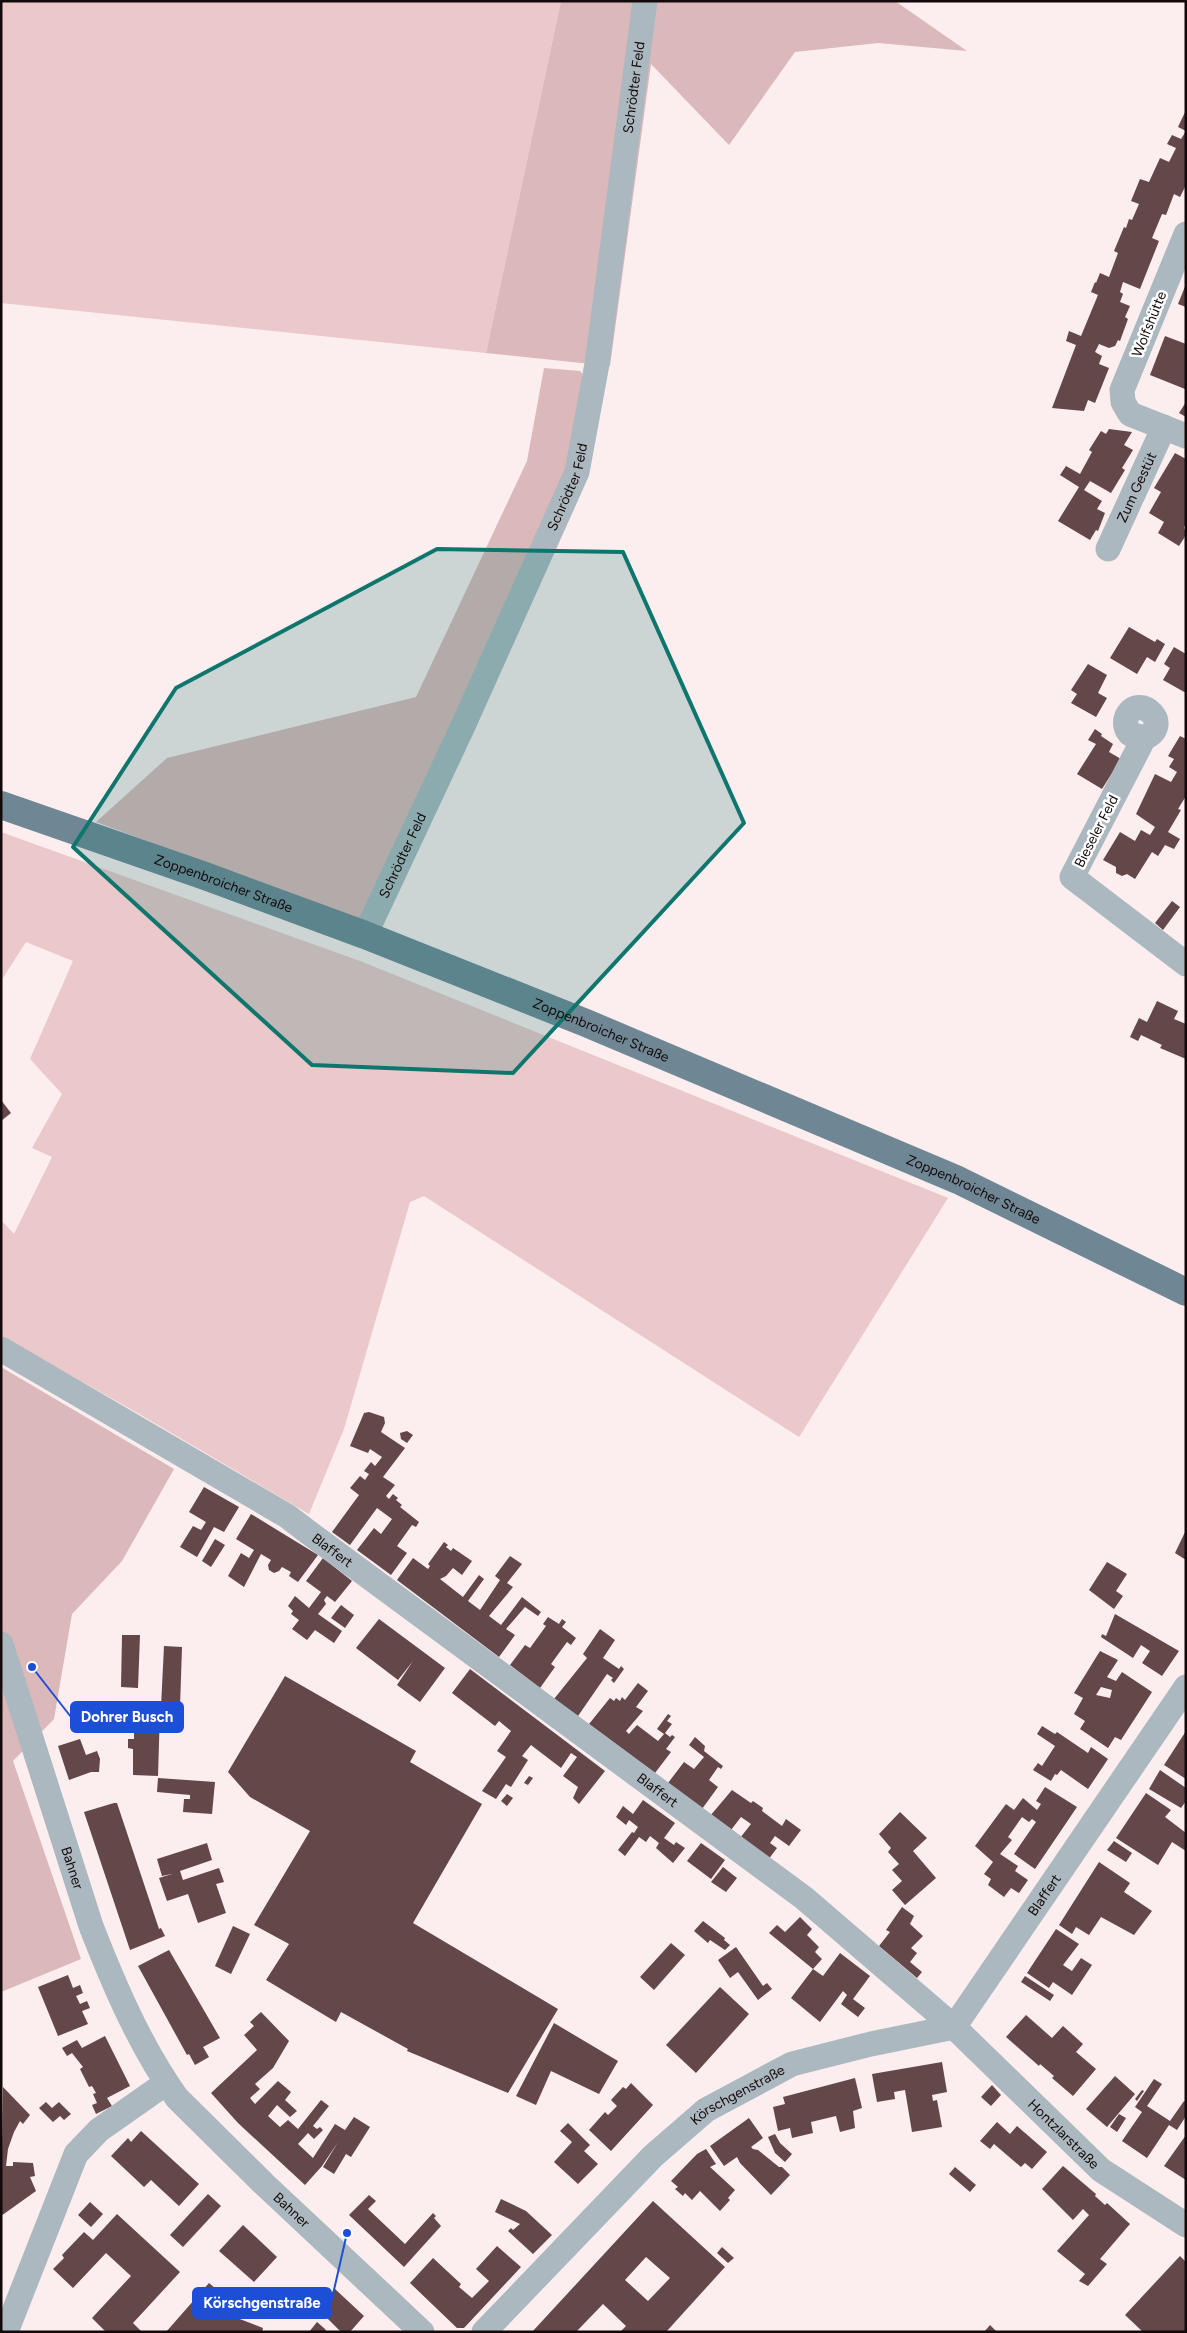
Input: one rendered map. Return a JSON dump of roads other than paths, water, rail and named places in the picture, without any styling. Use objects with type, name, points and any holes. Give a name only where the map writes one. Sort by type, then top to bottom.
[{"type":"main road","name":"Zoppenbroicher Straße","points":[[1,805],[205,876],[365,936],[586,1023],[958,1180],[1186,1292]]},
{"type":"street","name":"Schrödter Feld","points":[[365,936],[463,726],[577,472],[597,364],[645,1]]},
{"type":"street","name":"Wolfshütte","points":[[1130,414],[1123,402],[1122,390],[1186,234]]},
{"type":"street","name":"Zum Gestüt","points":[[1108,549],[1175,431],[1130,414]]},
{"type":"street","name":"Bieseler Feld","points":[[1144,738],[1072,878],[1186,964]]},
{"type":"street","name":"Blaffert","points":[[1,1349],[287,1516],[804,1898],[954,2027],[1186,1686]]},
{"type":"street","name":"Bahner","points":[[1,1644],[94,1933],[108,1970],[138,2033],[166,2083],[177,2098],[264,2184],[422,2332]]},
{"type":"street","name":"Hontzlarstraße","points":[[954,2027],[1101,2170],[1186,2225]]},
{"type":"street","name":"Körschgenstraße","points":[[484,2332],[654,2156],[706,2110],[792,2064],[871,2044],[954,2027]]},
{"type":"street","points":[[6,2332],[76,2154],[99,2130],[166,2083]]},
{"type":"place","name":"Dohrer Busch","points":[[32,1667]]},
{"type":"place","name":"Körschgenstraße","points":[[347,2233]]}]
